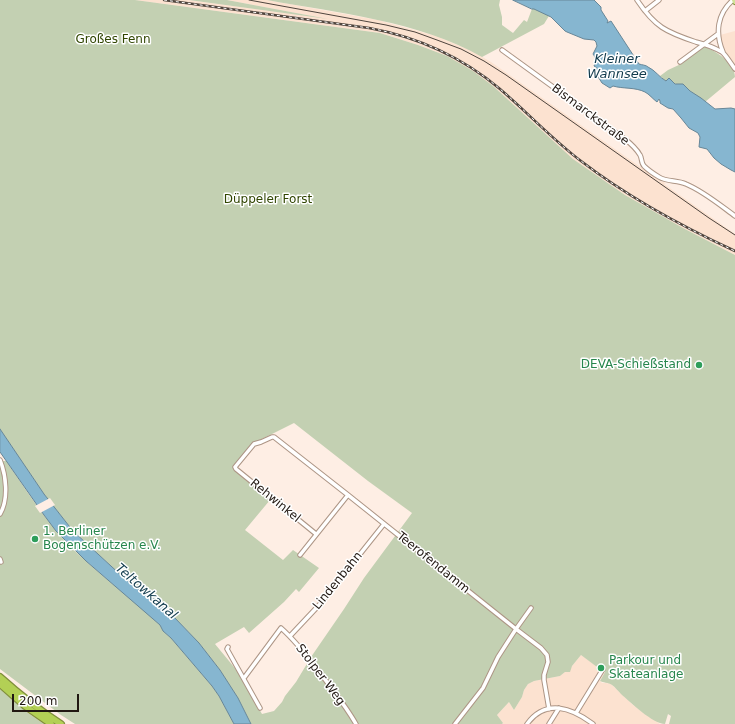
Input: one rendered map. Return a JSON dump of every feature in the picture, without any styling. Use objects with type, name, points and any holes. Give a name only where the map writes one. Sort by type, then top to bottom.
[{"type":"highway","points":[[0,677],[41,711],[61,724]]},
{"type":"highway","points":[[0,684],[26,706],[51,724]]},
{"type":"street","points":[[637,0],[645,12],[665,30],[723,52]]},
{"type":"street","points":[[645,12],[659,0]]},
{"type":"street","points":[[734,1],[728,5],[722,15],[718,34],[720,46],[735,69]]},
{"type":"street","points":[[680,62],[718,34]]},
{"type":"street","name":"Bismarckstraße","points":[[502,50],[628,141],[640,155],[643,165],[661,178],[680,182],[689,186],[735,216]]},
{"type":"street","name":"Rehwinkel","points":[[275,438],[272,437],[254,444],[235,467],[316,534]]},
{"type":"street","name":"Teerofendamm","points":[[275,438],[542,648],[547,655],[548,662],[544,680],[549,709]]},
{"type":"street","points":[[0,460],[6,487],[4,503],[0,514]]},
{"type":"street","points":[[300,555],[348,495]]},
{"type":"street","name":"Lindenbahn","points":[[290,636],[322,603],[384,524]]},
{"type":"street","points":[[455,724],[483,688],[498,657],[531,608]]},
{"type":"street","name":"Stolper Weg","points":[[244,678],[281,628],[300,647],[315,666],[356,724]]},
{"type":"street","points":[[228,647],[227,649],[260,708]]},
{"type":"street","points":[[576,713],[603,669]]},
{"type":"street","points":[[549,724],[559,708]]},
{"type":"street","points":[[527,724],[540,712],[559,708],[576,713],[593,724]]},
{"type":"shaded area","points":[[135,0],[189,0],[317,17],[227,0],[267,0],[378,20],[436,36],[472,51],[491,62],[660,181],[666,183],[664,184],[735,234],[735,255],[625,195],[573,159],[493,86],[447,56],[380,33]]},
{"type":"shaded area","points":[[735,31],[735,66],[724,51],[721,44],[720,35]]},
{"type":"shaded area","points":[[581,655],[605,672],[600,681],[602,683],[611,684],[633,705],[660,724],[502,724],[503,723],[497,715],[509,702],[514,710],[528,684],[534,681],[560,676],[572,666]]},
{"type":"green space","name":"Düppeler Forst","points":[[0,0],[135,0],[380,33],[447,56],[473,71],[493,86],[573,159],[625,195],[735,255],[735,724],[669,724],[671,716],[668,714],[665,724],[660,723],[642,712],[612,685],[600,681],[605,672],[603,671],[601,673],[596,669],[597,667],[581,655],[572,666],[570,672],[565,672],[560,676],[534,681],[528,684],[514,710],[509,702],[497,715],[503,723],[502,724],[251,724],[238,698],[220,670],[199,643],[156,600],[124,578],[73,531],[44,494],[0,429]],"holes":[[[294,423],[368,481],[412,513],[364,578],[282,702],[274,711],[262,714],[243,678],[215,644],[244,627],[249,633],[284,602],[296,589],[299,592],[319,568],[293,550],[283,560],[245,530],[270,500],[234,469],[254,443]]]},
{"type":"green space","points":[[189,0],[227,0],[328,19]]},
{"type":"green space","points":[[267,0],[500,0],[499,5],[502,25],[513,33],[524,20],[527,22],[535,1],[552,11],[544,24],[482,57],[458,45],[405,27],[350,14]]},
{"type":"green space","points":[[703,46],[724,58],[732,67],[735,77],[705,102],[687,89],[672,81],[665,81],[660,76],[668,70],[681,64]]},
{"type":"green space","points":[[0,461],[6,461],[42,513],[66,542],[89,564],[160,625],[163,631],[171,638],[212,686],[234,724],[75,724],[0,669]]},
{"type":"green space","points":[[0,689],[25,711],[44,724],[0,724]]},
{"type":"water","name":"Kleiner Wannsee","points":[[513,0],[594,0],[601,7],[601,10],[608,21],[607,23],[611,21],[639,64],[651,68],[666,81],[669,78],[675,84],[683,84],[690,91],[715,109],[735,109],[735,172],[721,164],[707,149],[699,147],[700,137],[698,133],[689,128],[673,109],[660,103],[659,99],[657,102],[641,90],[613,86],[610,88],[602,83],[595,72],[597,68],[594,66],[595,57],[593,54],[597,46],[594,40],[584,39],[567,32],[551,17]]},
{"type":"water","points":[[0,429],[44,494],[73,531],[124,578],[156,600],[199,643],[220,670],[238,698],[251,724],[234,724],[212,686],[171,638],[163,631],[160,625],[86,561],[56,531],[0,452]]},
{"type":"pier","points":[[50,498],[55,505],[40,513],[35,506]]},
{"type":"tram line","points":[[249,0],[386,25],[415,32],[461,49],[506,75],[735,235]]},
{"type":"railway","points":[[164,0],[369,28],[405,37],[439,50],[470,67],[500,89],[570,153],[617,187],[675,221],[735,251]]},
{"type":"place","name":"DEVA-Schießstand","points":[[699,365]]},
{"type":"place","name":"1. Berliner Bogenschützen e.V.","points":[[35,539]]},
{"type":"place","name":"Parkour und Skateanlage","points":[[601,668]]},
{"type":"park label","name":"Großes Fenn","points":[[113,40]]},
{"type":"water label","name":"Teltowkanal","points":[[146,592]]}]
